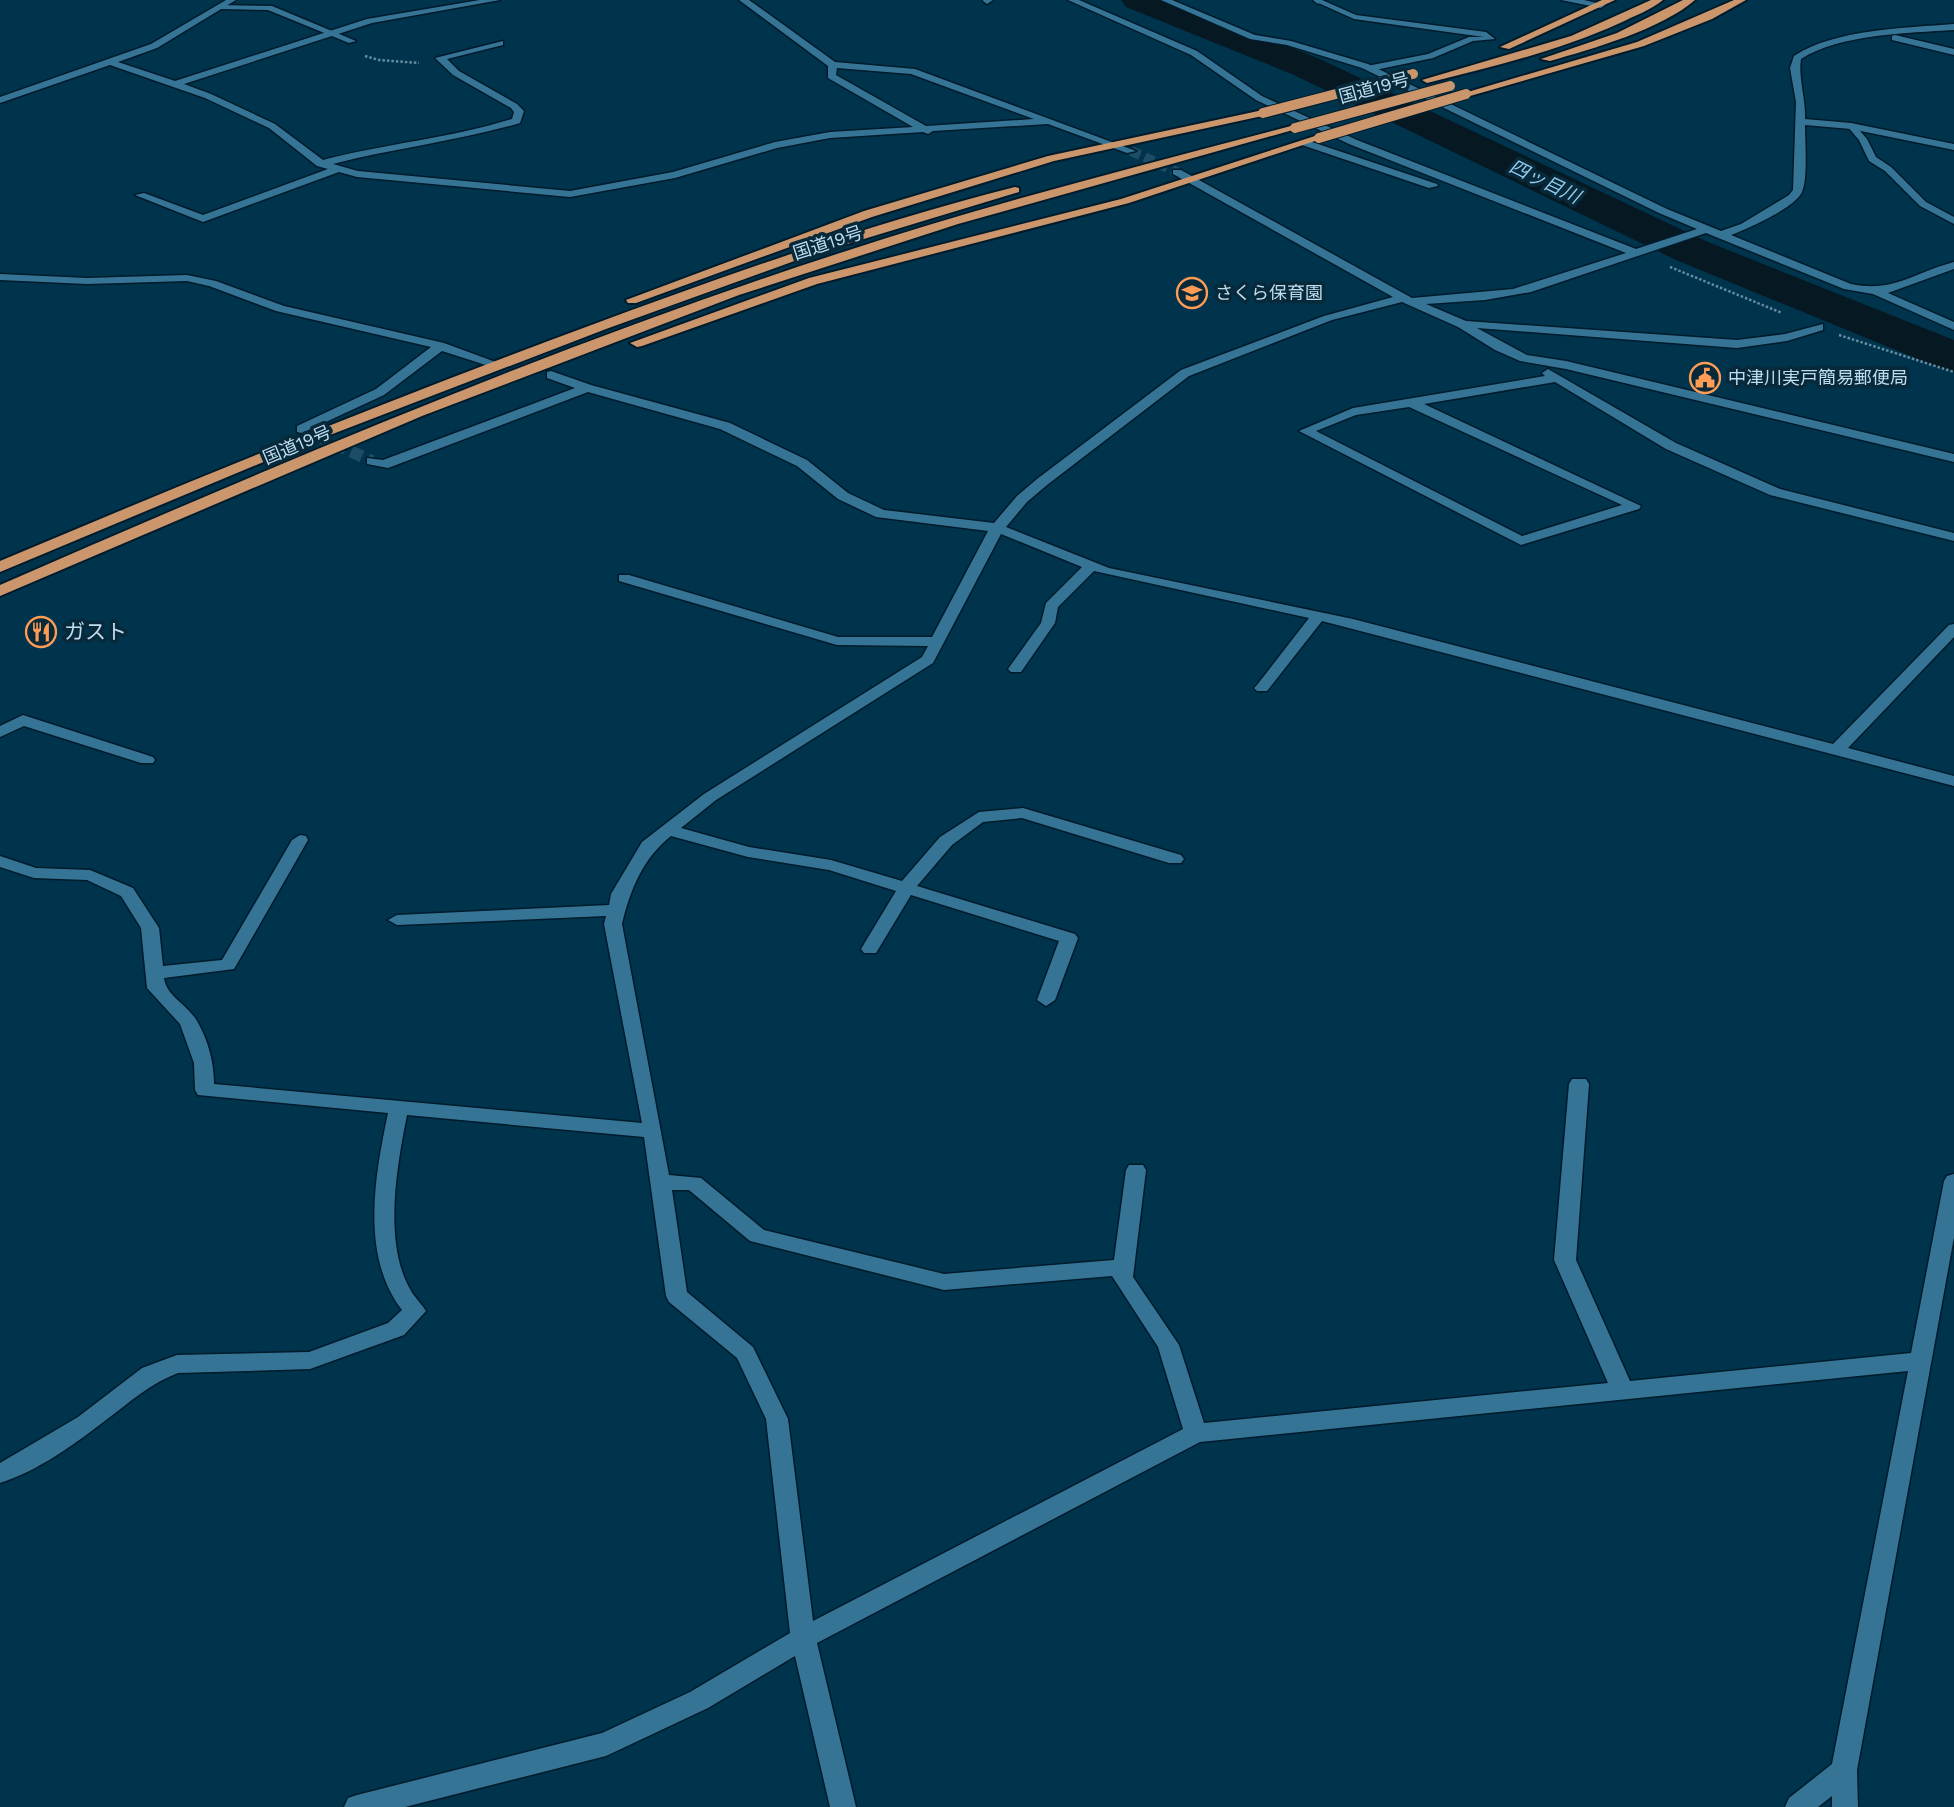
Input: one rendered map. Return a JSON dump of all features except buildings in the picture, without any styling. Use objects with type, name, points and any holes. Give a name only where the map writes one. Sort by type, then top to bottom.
[{"type":"highway","name":"国道19号","points":[[0,567],[161,499],[495,365],[789,258],[960,205],[1501,62],[1613,22],[1658,0]]},
{"type":"highway","name":"国道19号","points":[[0,591],[446,402],[694,307],[841,256],[1013,204],[1568,53],[1665,15],[1690,0]]},
{"type":"highway","points":[[626,347],[813,281],[1125,201],[1466,94],[1608,57],[1689,26],[1741,0]]},
{"type":"highway","points":[[495,365],[579,320],[788,241],[1052,158],[1263,113],[1471,60],[1526,40],[1606,3]]},
{"type":"highway","points":[[446,402],[498,394],[588,361]]},
{"type":"street","points":[[0,100],[113,62],[183,31],[232,0]]},
{"type":"street","points":[[176,85],[370,21],[496,0]]},
{"type":"street","points":[[743,0],[833,65],[912,71],[1131,151]]},
{"type":"street","points":[[1072,0],[1194,53],[1259,98],[1353,142],[1637,251]]},
{"type":"street","points":[[1165,0],[1253,37],[1288,43],[1370,68],[1663,211],[1848,287],[1878,293],[1954,326]]},
{"type":"street","points":[[1565,0],[1606,3]]},
{"type":"street","points":[[1724,234],[1745,226],[1784,203],[1798,190],[1801,102],[1795,68],[1797,58],[1811,49],[1830,43],[1954,27]]},
{"type":"street","points":[[1885,35],[1954,52]]},
{"type":"street","points":[[321,164],[374,150],[490,129],[517,121],[519,111],[514,106],[456,73],[440,58],[500,43]]},
{"type":"street","points":[[113,62],[176,85],[272,126],[321,164],[338,169],[357,174],[570,194],[675,175],[775,145],[819,137],[1050,121]]},
{"type":"street","points":[[833,65],[831,76],[928,131]]},
{"type":"street","points":[[1799,121],[1851,127],[1954,148]]},
{"type":"street","points":[[1306,143],[1437,187],[1478,192]]},
{"type":"street","points":[[141,195],[203,219],[338,169]]},
{"type":"street","points":[[1177,172],[1406,300],[1462,324],[1524,358],[1671,446],[1774,492],[1954,537]]},
{"type":"street","points":[[843,1807],[803,1638],[777,1419],[745,1353],[677,1296],[653,1131],[612,924],[620,894],[648,846],[710,797],[928,660],[998,528],[1022,499],[1185,373],[1328,318],[1406,300],[1524,290],[1707,229]]},
{"type":"street","points":[[1878,293],[1902,287],[1954,265]]},
{"type":"street","points":[[0,277],[87,281],[187,278],[212,283],[280,309],[440,346],[495,365]]},
{"type":"street","points":[[1462,324],[1737,344],[1787,337],[1819,327]]},
{"type":"street","points":[[302,429],[380,392],[440,346]]},
{"type":"street","points":[[1524,358],[1566,365],[1954,458]]},
{"type":"street","points":[[551,375],[587,388],[725,426],[802,463],[844,496],[881,514],[998,528],[1091,566],[1318,615],[1954,781]]},
{"type":"street","points":[[1409,402],[1634,506],[1521,541],[1305,431],[1353,412],[1409,402],[1558,378]]},
{"type":"street","points":[[372,461],[383,465],[587,388]]},
{"type":"street","points":[[1016,669],[1048,623],[1051,606],[1091,566]]},
{"type":"street","points":[[624,578],[837,641],[937,642]]},
{"type":"street","points":[[1262,688],[1318,615]]},
{"type":"street","points":[[1836,751],[1954,628]]},
{"type":"street","points":[[0,733],[23,720],[147,760]]},
{"type":"street","points":[[870,949],[906,888],[946,841],[979,817],[1023,813],[1175,859]]},
{"type":"street","points":[[668,830],[748,852],[831,865],[1069,938],[1046,1000]]},
{"type":"street","points":[[154,973],[228,965],[300,840]]},
{"type":"street","points":[[0,861],[34,873],[90,875],[127,892],[150,928],[156,988],[188,1022],[204,1063],[205,1090],[653,1131]]},
{"type":"street","points":[[397,920],[616,910]]},
{"type":"street","points":[[1579,1084],[1564,1260],[1623,1391]]},
{"type":"street","points":[[0,1474],[86,1423],[150,1374],[177,1364],[310,1360],[396,1329],[415,1311],[397,1286],[386,1239],[386,1169],[399,1108]]},
{"type":"street","points":[[1136,1170],[1122,1278],[1168,1345],[1196,1433]]},
{"type":"street","points":[[1846,1807],[1844,1770],[1954,1181]]},
{"type":"street","points":[[660,1182],[694,1183],[757,1236],[944,1282],[1123,1267]]},
{"type":"street","points":[[358,1807],[606,1744],[699,1700],[803,1638],[1196,1433],[1919,1361]]},
{"type":"street","points":[[1798,1807],[1844,1770]]},
{"type":"lane","points":[[1317,0],[1354,17],[1486,34],[1491,39],[1472,39],[1430,56],[1370,68]]},
{"type":"lane","points":[[221,7],[269,8],[352,41]]},
{"type":"lane","points":[[1851,127],[1863,139],[1872,159],[1888,169],[1923,204],[1954,221]]},
{"type":"path","points":[[352,41],[366,49],[366,57],[412,63],[444,62]]},
{"type":"waterway","name":"四ッ目川","points":[[1138,0],[1307,67],[1692,251],[1954,357]]},
{"type":"tunnel","points":[[1131,151],[1177,172]]},
{"type":"tunnel","points":[[302,429],[372,461]]},
{"type":"place","name":"さくら保育園","points":[[1192,293]]},
{"type":"place","name":"中津川実戸簡易郵便局","points":[[1705,378]]},
{"type":"place","name":"ガスト","points":[[41,632]]}]
